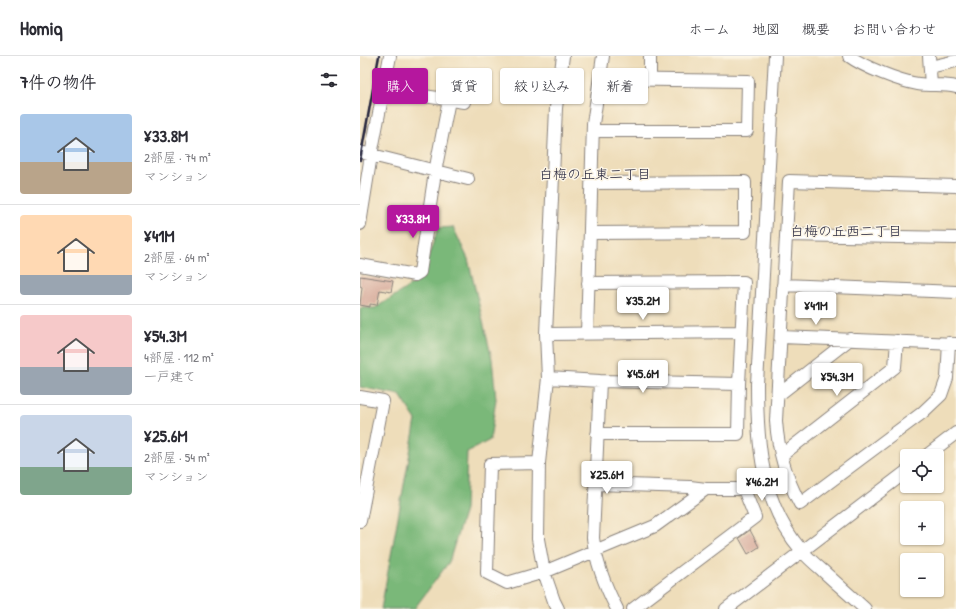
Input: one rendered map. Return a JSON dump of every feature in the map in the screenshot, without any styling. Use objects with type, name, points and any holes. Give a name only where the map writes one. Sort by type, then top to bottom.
[{"type":"street","points":[[388,68],[390,56]]},
{"type":"street","points":[[558,609],[544,572],[538,539],[539,463],[548,378],[546,334],[556,108],[563,56]]},
{"type":"street","points":[[601,68],[603,56]]},
{"type":"street","points":[[593,131],[747,131],[748,81],[650,79],[650,56]]},
{"type":"street","points":[[775,56],[757,384],[757,420],[762,466],[769,494],[784,525],[802,552],[865,609]]},
{"type":"street","points":[[849,56],[897,79],[918,84],[949,85],[956,87]]},
{"type":"street","points":[[931,85],[929,61],[956,61]]},
{"type":"street","points":[[360,224],[366,153],[380,104]]},
{"type":"street","points":[[360,265],[415,275],[420,272],[435,172],[448,104]]},
{"type":"street","points":[[587,334],[593,131],[597,104]]},
{"type":"street","points":[[366,153],[435,172],[468,179]]},
{"type":"street","points":[[781,337],[953,344],[947,378],[941,395],[922,413],[800,504],[791,488],[777,434],[776,420],[789,181],[956,186]]},
{"type":"street","points":[[590,233],[744,232],[745,182],[592,183]]},
{"type":"street","points":[[786,235],[956,238]]},
{"type":"street","points":[[588,283],[744,282],[738,434],[597,434]]},
{"type":"street","points":[[784,285],[956,292]]},
{"type":"street","points":[[546,334],[741,332]]},
{"type":"street","points":[[777,396],[850,339]]},
{"type":"street","points":[[782,455],[895,368],[897,341]]},
{"type":"street","points":[[548,378],[600,381],[739,384]]},
{"type":"street","points":[[600,381],[593,538],[595,551],[607,590],[617,609]]},
{"type":"street","points":[[360,397],[383,401],[360,521]]},
{"type":"street","points":[[935,449],[956,433]]},
{"type":"street","points":[[539,463],[490,464],[488,573],[507,583],[544,572],[654,526],[706,489]]},
{"type":"street","points":[[726,609],[900,476]]},
{"type":"street","points":[[596,484],[690,487],[706,489],[742,489],[745,492],[755,517],[633,609]]},
{"type":"green space","points":[[453,227],[468,259],[492,359],[496,399],[490,440],[467,452],[465,510],[449,562],[414,609],[381,609],[416,420],[400,395],[360,387],[360,308],[375,308],[421,279],[438,228]]},
{"type":"building","points":[[360,276],[393,281],[391,292],[380,290],[377,305],[370,304],[370,307],[360,305],[362,287],[360,286]]},
{"type":"building","points":[[750,530],[759,547],[748,554],[739,538]]},
{"type":"railway","points":[[360,160],[379,56]]},
{"type":"district","name":"白梅の丘東二丁目","points":[[595,173]]},
{"type":"district","name":"白梅の丘西二丁目","points":[[846,230]]}]
